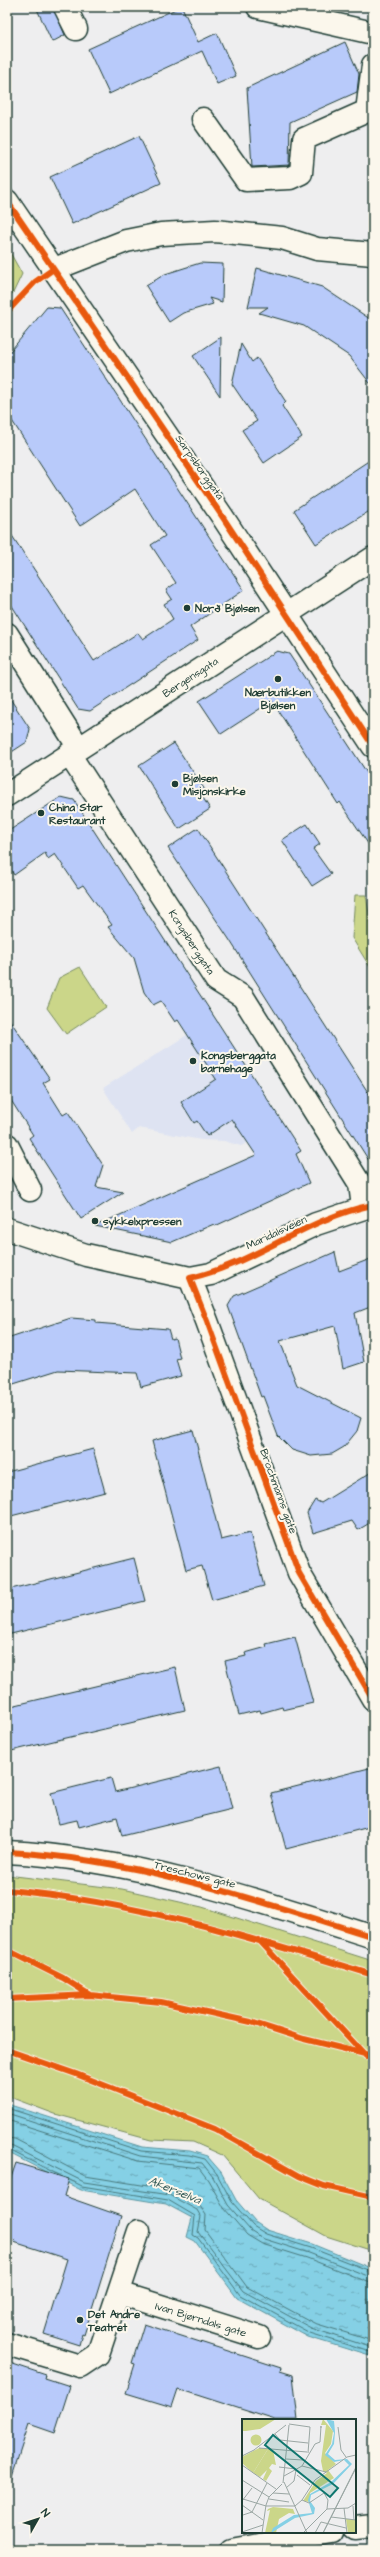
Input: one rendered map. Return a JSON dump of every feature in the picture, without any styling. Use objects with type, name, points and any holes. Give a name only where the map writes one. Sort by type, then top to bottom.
[{"type":"street","points":[[65,7],[76,29]]},
{"type":"street","points":[[258,7],[373,33]]},
{"type":"street","points":[[203,119],[246,180],[290,178],[301,173],[304,139],[367,111],[373,65]]},
{"type":"street","name":"Sarpsborggata","points":[[7,202],[52,270],[222,516],[373,746]]},
{"type":"street","points":[[52,270],[126,240],[161,234],[215,231],[282,238],[317,249],[373,254]]},
{"type":"street","name":"Bergensgata","points":[[7,795],[373,558]]},
{"type":"street","name":"Kongsberggata","points":[[7,634],[74,751],[216,980],[243,997],[360,1184],[368,1206]]},
{"type":"street","points":[[7,1145],[30,1190]]},
{"type":"street","name":"Maridalsveien","points":[[7,1230],[86,1255],[190,1278],[210,1274],[316,1224],[368,1206]]},
{"type":"street","name":"Brochmanns gate","points":[[190,1278],[298,1573],[373,1699]]},
{"type":"street","name":"Treschows gate","points":[[7,1852],[72,1859],[177,1879],[240,1896],[373,1937]]},
{"type":"street","points":[[7,2344],[80,2366],[98,2354],[139,2231]]},
{"type":"street","name":"Ivan Bjørndals gate","points":[[119,2293],[259,2337]]},
{"type":"street","points":[[356,2528],[373,2526]]},
{"type":"street","points":[[231,2550],[276,2547],[329,2533]]},
{"type":"shaded area","name":"Kongsberggata barnehage","points":[[214,1018],[254,1139],[241,1146],[224,1141],[201,1140],[139,1128],[132,1134],[103,1088]]},
{"type":"green space","points":[[7,247],[22,274],[13,293],[7,298]]},
{"type":"green space","points":[[355,895],[366,895],[373,939],[373,972],[352,938]]},
{"type":"green space","points":[[80,967],[106,1007],[66,1034],[47,1008],[59,978]]},
{"type":"green space","points":[[7,1875],[122,1889],[202,1907],[373,1961],[373,2251],[326,2236],[259,2199],[222,2155],[193,2142],[151,2140],[55,2114],[7,2096]]},
{"type":"water","name":"Akerselva","points":[[7,2104],[142,2147],[190,2151],[207,2156],[221,2172],[236,2200],[255,2222],[267,2230],[312,2244],[373,2269],[373,2357],[308,2337],[237,2298],[195,2241],[187,2237],[192,2218],[166,2204],[81,2190],[7,2152]]},
{"type":"building","points":[[36,7],[53,7],[65,35],[52,42]]},
{"type":"building","points":[[182,7],[198,42],[217,33],[236,76],[217,84],[202,51],[109,94],[88,49]]},
{"type":"building","points":[[345,42],[359,74],[357,92],[290,122],[289,165],[252,167],[247,88]]},
{"type":"building","points":[[139,136],[161,183],[72,224],[50,177]]},
{"type":"building","points":[[200,263],[223,264],[222,302],[209,298],[213,304],[183,313],[169,322],[146,286],[165,274]]},
{"type":"building","points":[[257,268],[322,287],[373,321],[373,387],[349,356],[304,326],[259,313],[268,307],[248,307]]},
{"type":"building","points":[[47,307],[60,308],[244,590],[190,627],[198,640],[90,711],[78,709],[7,598],[7,528],[94,661],[138,633],[143,639],[173,619],[164,604],[172,599],[166,590],[176,583],[151,545],[165,536],[135,489],[80,526],[7,413],[7,355]]},
{"type":"building","points":[[221,337],[220,396],[193,356]]},
{"type":"building","points":[[241,344],[252,362],[257,358],[286,402],[282,406],[302,437],[264,463],[242,430],[257,421],[232,384]]},
{"type":"building","points":[[373,458],[373,509],[316,544],[294,510]]},
{"type":"building","points":[[277,651],[289,654],[373,782],[373,851],[340,802],[338,804],[272,701],[221,734],[199,701]]},
{"type":"building","points":[[7,694],[30,729],[27,742],[7,755]]},
{"type":"building","name":"Bjølsen Misjonskirke","points":[[174,743],[205,790],[200,793],[210,809],[179,829],[139,766]]},
{"type":"building","points":[[61,797],[74,800],[301,1151],[296,1154],[309,1183],[215,1226],[214,1224],[172,1242],[95,1226],[256,1155],[232,1119],[207,1136],[197,1121],[194,1123],[181,1102],[216,1079],[178,1020],[175,1022],[161,1001],[153,1005],[144,992],[134,958],[108,927],[112,925],[83,885],[78,888],[55,854],[48,859],[45,853],[14,875],[7,864],[7,832]]},
{"type":"building","points":[[307,824],[320,844],[313,849],[331,874],[312,886],[282,840]]},
{"type":"building","points":[[198,828],[373,1100],[373,1167],[229,939],[168,848]]},
{"type":"building","points":[[7,1016],[50,1079],[43,1083],[63,1115],[68,1112],[103,1165],[96,1187],[123,1192],[81,1219],[29,1138],[33,1135],[7,1094]]},
{"type":"building","points":[[335,1252],[339,1271],[373,1258],[373,1306],[355,1313],[364,1362],[343,1369],[335,1326],[280,1341],[297,1385],[361,1418],[357,1431],[344,1447],[332,1454],[311,1456],[292,1450],[278,1436],[263,1396],[261,1397],[228,1306],[234,1296]]},
{"type":"building","points":[[71,1318],[96,1320],[96,1323],[168,1329],[171,1339],[175,1338],[180,1358],[176,1359],[181,1376],[141,1387],[137,1373],[58,1370],[7,1386],[7,1339]]},
{"type":"building","points":[[193,1430],[221,1540],[250,1533],[264,1586],[212,1600],[202,1566],[186,1570],[152,1441]]},
{"type":"building","points":[[93,1449],[105,1492],[7,1517],[7,1472]]},
{"type":"building","points":[[373,1471],[373,1521],[358,1530],[352,1521],[313,1533],[307,1513],[315,1500],[321,1503]]},
{"type":"building","points":[[134,1558],[145,1601],[7,1635],[7,1590]]},
{"type":"building","points":[[295,1637],[313,1703],[283,1710],[282,1707],[261,1713],[260,1710],[239,1715],[225,1661],[246,1656],[245,1653],[267,1647],[266,1644]]},
{"type":"building","points":[[175,1667],[185,1710],[7,1752],[7,1707]]},
{"type":"building","points":[[221,1766],[232,1809],[122,1836],[117,1817],[79,1827],[77,1820],[59,1824],[51,1793],[111,1778],[115,1792]]},
{"type":"building","points":[[373,1767],[373,1826],[286,1849],[271,1793]]},
{"type":"building","points":[[16,2163],[69,2179],[64,2196],[121,2216],[84,2335],[82,2334],[79,2345],[44,2334],[67,2259],[14,2242],[15,2240],[7,2238],[7,2189]]},
{"type":"building","points":[[144,2324],[281,2368],[280,2371],[293,2375],[298,2419],[272,2419],[178,2389],[172,2407],[126,2393],[135,2364],[132,2363]]},
{"type":"building","points":[[7,2362],[46,2375],[45,2378],[70,2386],[55,2433],[29,2424],[11,2479],[7,2479]]},
{"type":"cycle path","points":[[7,201],[222,516],[373,746]]},
{"type":"cycle path","points":[[7,312],[35,282],[52,270]]},
{"type":"cycle path","points":[[373,1205],[349,1211],[326,1220],[236,1262],[214,1271],[190,1278],[299,1573],[373,1699]]},
{"type":"cycle path","points":[[7,1852],[100,1862],[193,1882],[373,1937]]},
{"type":"cycle path","points":[[7,1890],[54,1895],[146,1912],[237,1935],[373,1975]]},
{"type":"cycle path","points":[[259,1940],[366,2056]]},
{"type":"cycle path","points":[[7,1950],[63,1978],[90,1995]]},
{"type":"cycle path","points":[[7,1999],[90,1995],[161,2002],[251,2022],[304,2039],[373,2056]]},
{"type":"cycle path","points":[[7,2050],[76,2074],[215,2129],[299,2176],[324,2186],[373,2197]]},
{"type":"place","name":"Norð Bjølsen","points":[[187,608]]},
{"type":"place","name":"Nærbutikken Bjølsen","points":[[278,679]]},
{"type":"place","name":"Bjølsen Misjonskirke","points":[[175,784]]},
{"type":"place","name":"China Star Restaurant","points":[[41,813]]},
{"type":"place","name":"Kongsberggata barnehage","points":[[193,1061]]},
{"type":"place","name":"sykkelxpressen","points":[[95,1221]]},
{"type":"place","name":"Det Andre Teatret","points":[[80,2320]]}]
